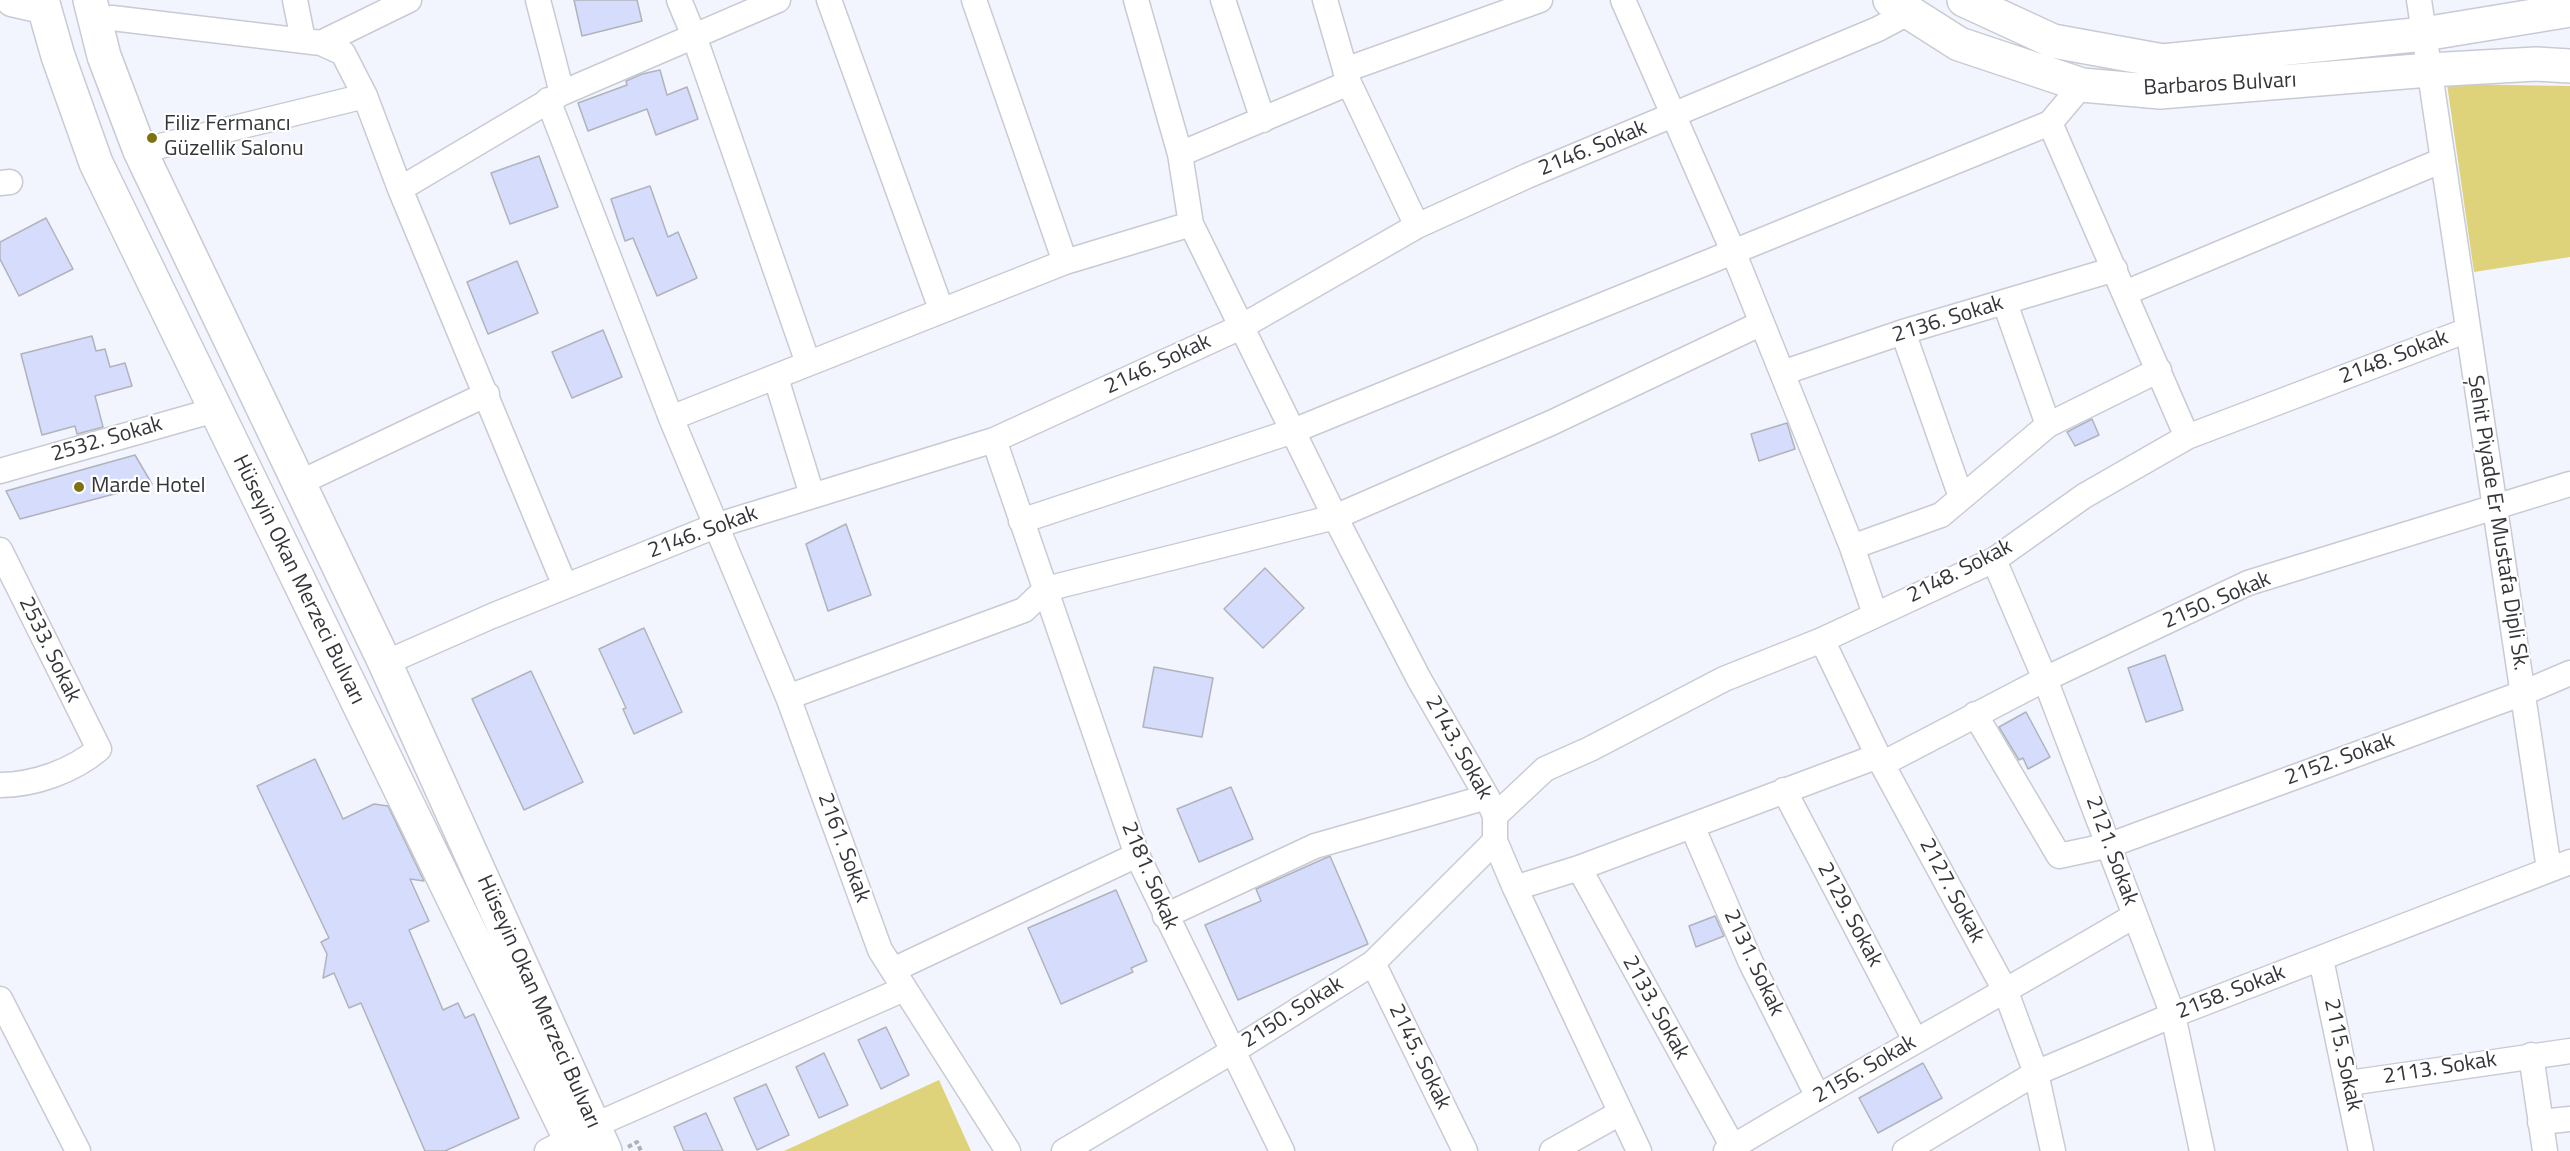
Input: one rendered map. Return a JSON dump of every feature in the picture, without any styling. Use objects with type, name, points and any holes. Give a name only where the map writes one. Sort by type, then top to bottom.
[{"type":"main road","points":[[13,0],[43,4]]},
{"type":"main road","name":"Barbaros Bulvarı","points":[[1964,0],[2053,40],[2163,61],[2424,34],[2570,10]]},
{"type":"main road","name":"Hüseyin Okan Merzeci Bulvarı","points":[[43,4],[58,56],[96,163],[577,1145]]},
{"type":"main road","name":"Barbaros Bulvarı","points":[[1899,6],[1959,44],[2082,85],[2160,92],[2429,70],[2536,64],[2570,66]]},
{"type":"main road","name":"Hüseyin Okan Merzeci Bulvarı","points":[[102,11],[140,151],[385,663],[577,1145]]},
{"type":"main road","points":[[577,1145],[628,1146]]},
{"type":"street","points":[[295,0],[312,42]]},
{"type":"street","points":[[312,42],[409,0]]},
{"type":"street","name":"2161. Sokak","points":[[538,0],[555,97],[671,418],[788,697],[880,950],[1008,1151]]},
{"type":"street","points":[[679,0],[694,36],[808,363]]},
{"type":"street","points":[[400,189],[555,97],[778,0]]},
{"type":"street","points":[[829,0],[941,309]]},
{"type":"street","points":[[974,0],[1065,262]]},
{"type":"street","name":"2143. Sokak","points":[[1136,0],[1180,154],[1191,224],[1335,517],[1419,679],[1491,806],[1495,841],[1515,888],[1639,1151]]},
{"type":"street","points":[[1223,0],[1263,120]]},
{"type":"street","points":[[1324,0],[1347,77],[1417,226]]},
{"type":"street","points":[[1180,154],[1263,120],[1347,77],[1540,0]]},
{"type":"street","points":[[1623,0],[1672,117],[1733,251],[1852,547],[1875,614]]},
{"type":"street","name":"Şehit Piyade Er Mustafa Dipli Sk.","points":[[2419,0],[2523,693],[2559,866]]},
{"type":"street","name":"2146. Sokak","points":[[385,663],[565,586],[715,526],[994,440],[1241,327],[1417,226],[1527,176],[1878,29],[1899,6]]},
{"type":"street","points":[[102,11],[312,42],[343,54],[365,96],[400,189],[565,586]]},
{"type":"street","points":[[1021,521],[1293,431],[2050,123],[2082,85]]},
{"type":"street","points":[[140,151],[365,96]]},
{"type":"street","points":[[2050,123],[2187,437]]},
{"type":"street","points":[[2125,292],[2443,160]]},
{"type":"street","points":[[671,418],[776,378],[941,309],[1065,262],[1191,224]]},
{"type":"street","name":"2136. Sokak","points":[[1782,373],[1903,332],[2115,269]]},
{"type":"street","points":[[2005,303],[2048,425]]},
{"type":"street","points":[[788,697],[1024,610],[1046,589],[1335,517],[1551,423],[1762,323]]},
{"type":"street","name":"2148. Sokak","points":[[1491,806],[1545,769],[1590,749],[1724,679],[1822,640],[1994,560],[2084,496],[2187,437],[2468,330]]},
{"type":"street","points":[[1903,332],[1961,497]]},
{"type":"street","points":[[1852,547],[1941,515],[2048,425],[2159,370]]},
{"type":"street","points":[[776,378],[812,495]]},
{"type":"street","points":[[299,483],[487,394]]},
{"type":"street","name":"2532. Sokak","points":[[0,471],[215,410]]},
{"type":"street","name":"2181. Sokak","points":[[994,440],[1137,855],[1282,1151]]},
{"type":"street","name":"2150. Sokak","points":[[1515,888],[1579,868],[1784,790],[1880,760],[2044,679],[2248,584],[2570,484]]},
{"type":"street","name":"2533. Sokak","points":[[0,550],[99,749],[84,762],[22,785],[0,786]]},
{"type":"street","name":"2121. Sokak","points":[[1994,560],[2110,844],[2134,916],[2173,1015],[2202,1151]]},
{"type":"street","name":"2127. Sokak","points":[[1822,640],[1880,760],[2006,992],[2036,1073],[2053,1151]]},
{"type":"street","name":"2152. Sokak","points":[[1975,714],[2059,856],[2110,844],[2523,693],[2570,673]]},
{"type":"street","name":"2129. Sokak","points":[[1784,790],[1915,1040]]},
{"type":"street","points":[[1165,916],[1315,846],[1491,806]]},
{"type":"street","name":"2131. Sokak","points":[[1692,826],[1751,963],[1818,1097]]},
{"type":"street","name":"2150. Sokak","points":[[1064,1151],[1233,1051],[1373,963],[1495,841]]},
{"type":"street","points":[[577,1145],[1137,855]]},
{"type":"street","name":"2158. Sokak","points":[[1905,1151],[2036,1073],[2173,1015],[2559,866]]},
{"type":"street","name":"2133. Sokak","points":[[1579,868],[1730,1149]]},
{"type":"street","name":"2156. Sokak","points":[[1730,1149],[1915,1040],[2006,992],[2134,916]]},
{"type":"street","name":"2115. Sokak","points":[[2321,959],[2349,1083],[2361,1151]]},
{"type":"street","name":"2145. Sokak","points":[[1373,963],[1466,1151]]},
{"type":"street","points":[[0,999],[78,1151]]},
{"type":"street","name":"2113. Sokak","points":[[2349,1083],[2570,1051]]},
{"type":"street","points":[[2531,1055],[2545,1151]]},
{"type":"street","points":[[1552,1151],[1620,1113]]},
{"type":"street","points":[[2540,1122],[2570,1119]]},
{"type":"path","points":[[628,1146],[642,1151]]},
{"type":"shaded area","points":[[2447,84],[2570,86],[2570,257],[2474,272]]},
{"type":"shaded area","points":[[939,1080],[971,1151],[784,1151]]},
{"type":"building","points":[[574,0],[637,0],[642,21],[582,36]]},
{"type":"building","points":[[660,70],[667,95],[687,87],[698,119],[656,135],[647,109],[588,131],[578,103],[627,85],[626,81],[642,74]]},
{"type":"building","points":[[539,156],[558,207],[510,224],[491,173]]},
{"type":"building","points":[[650,186],[668,237],[678,232],[697,278],[657,296],[633,238],[625,241],[611,199]]},
{"type":"building","points":[[46,218],[73,269],[19,296],[0,259],[0,242]]},
{"type":"building","points":[[517,261],[538,313],[488,334],[467,282]]},
{"type":"building","points":[[603,330],[622,377],[572,398],[552,352]]},
{"type":"building","points":[[92,336],[96,351],[105,349],[110,367],[125,363],[132,386],[95,396],[103,427],[77,434],[75,426],[42,435],[21,354]]},
{"type":"building","points":[[2092,419],[2099,435],[2075,446],[2067,432]]},
{"type":"building","points":[[1787,423],[1795,449],[1759,461],[1751,434]]},
{"type":"building","name":"Marde Hotel","points":[[135,455],[152,484],[20,519],[6,491]]},
{"type":"building","points":[[846,524],[871,595],[828,611],[806,544]]},
{"type":"building","points":[[1265,568],[1304,608],[1263,648],[1224,609]]},
{"type":"building","points":[[644,628],[682,712],[634,734],[623,709],[626,708],[599,649]]},
{"type":"building","points":[[2165,655],[2183,710],[2146,722],[2128,668]]},
{"type":"building","points":[[1154,667],[1213,678],[1202,737],[1143,727]]},
{"type":"building","points":[[531,671],[583,782],[524,810],[472,699]]},
{"type":"building","points":[[2026,712],[2050,757],[2028,769],[2023,758],[2019,760],[1999,727]]},
{"type":"building","points":[[315,759],[343,819],[374,804],[388,806],[424,881],[410,879],[429,921],[409,930],[443,1010],[458,1003],[465,1018],[474,1014],[519,1118],[445,1151],[425,1151],[361,1003],[349,1008],[334,973],[323,978],[327,954],[321,942],[329,938],[257,786]]},
{"type":"building","points":[[1231,787],[1253,839],[1199,862],[1177,809]]},
{"type":"building","points":[[1330,856],[1368,944],[1238,1000],[1205,925],[1261,901],[1256,889]]},
{"type":"building","points":[[1116,890],[1147,961],[1131,968],[1133,972],[1061,1004],[1028,928]]},
{"type":"building","points":[[1715,916],[1724,936],[1696,947],[1689,926]]},
{"type":"building","points":[[886,1027],[909,1075],[881,1089],[858,1040]]},
{"type":"building","points":[[824,1053],[848,1105],[819,1118],[796,1067]]},
{"type":"building","points":[[1923,1063],[1942,1098],[1878,1133],[1859,1098]]},
{"type":"building","points":[[766,1084],[789,1135],[757,1150],[734,1098]]},
{"type":"building","points":[[706,1113],[723,1151],[684,1151],[674,1127]]},
{"type":"place","name":"Filiz Fermancı Güzellik Salonu","points":[[152,138]]},
{"type":"place","name":"Marde Hotel","points":[[79,487]]}]
